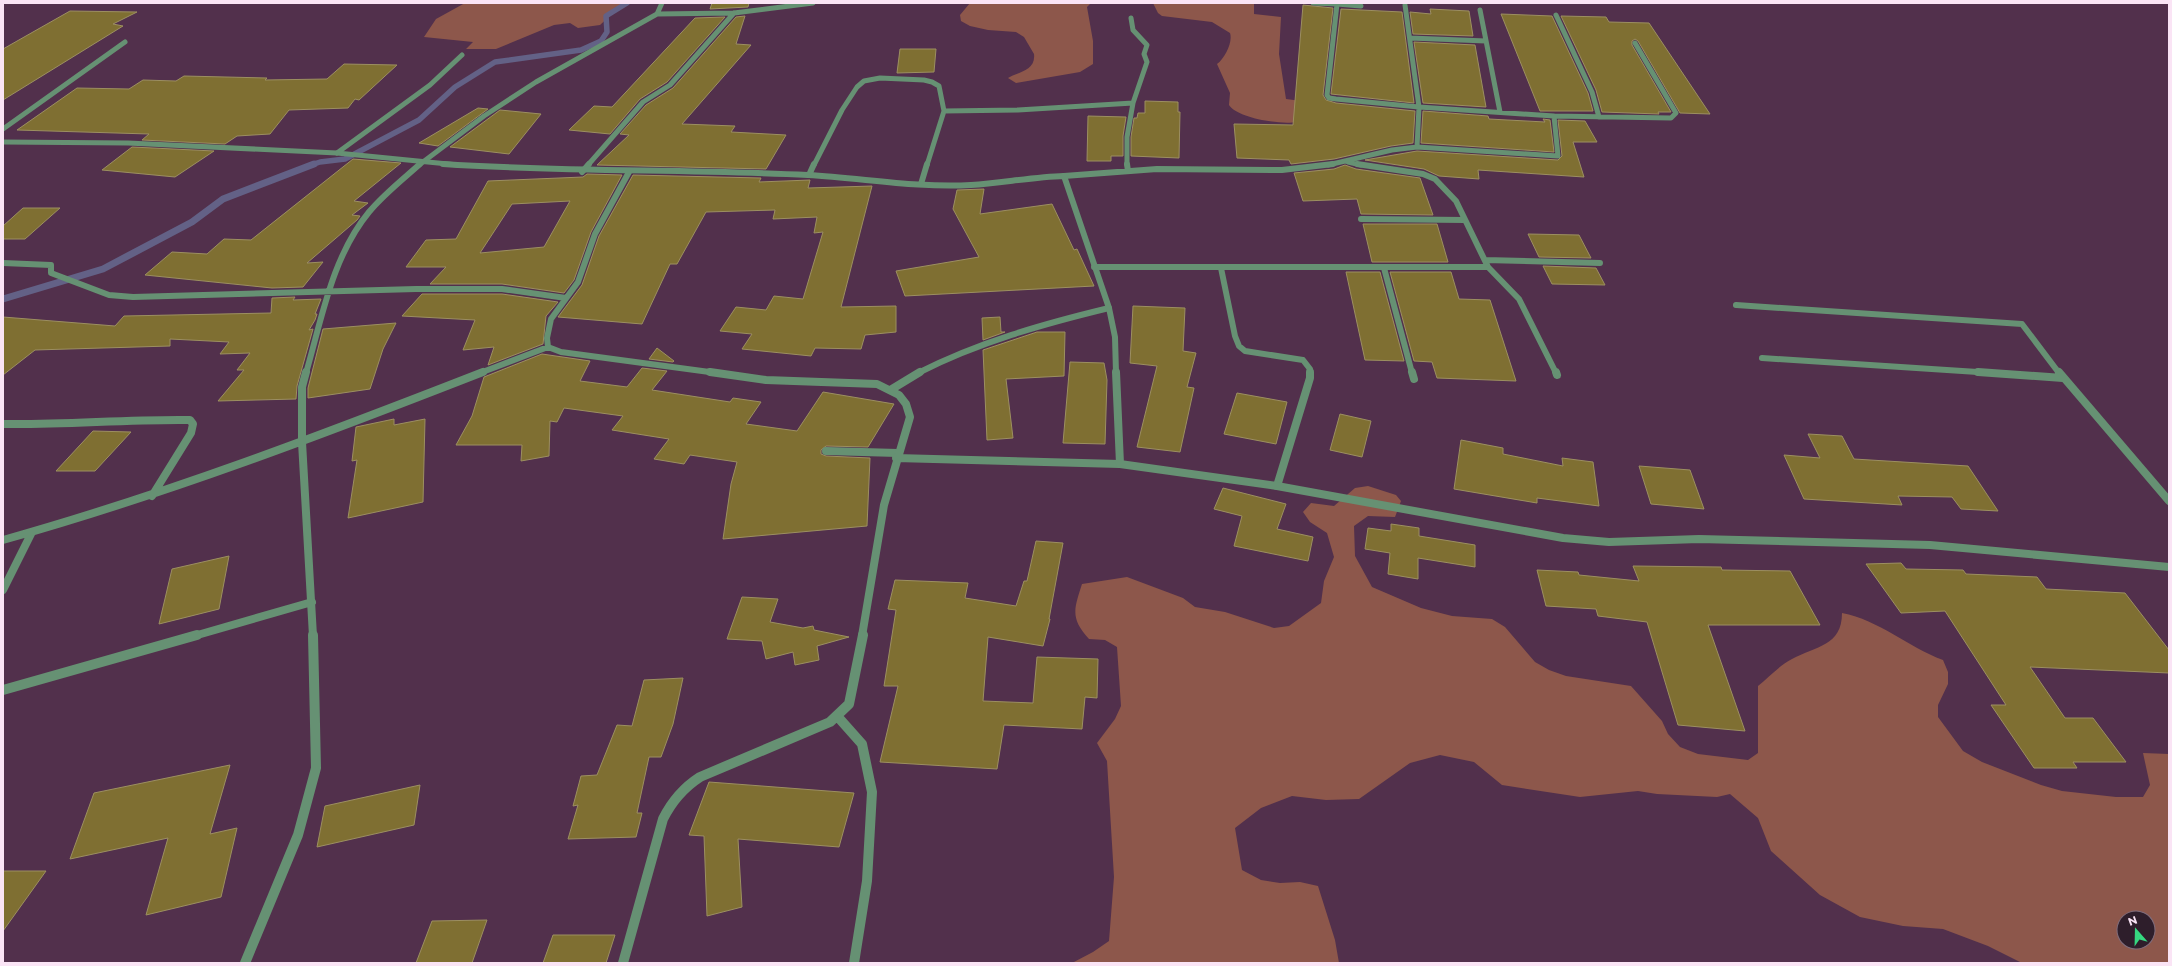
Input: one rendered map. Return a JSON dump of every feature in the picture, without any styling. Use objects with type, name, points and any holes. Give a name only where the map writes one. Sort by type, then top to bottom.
[{"type":"street","points":[[657,14],[662,3]]},
{"type":"street","points":[[753,11],[754,3]]},
{"type":"street","points":[[245,963],[298,835],[316,768],[312,602],[302,442],[302,387],[337,265],[350,239],[368,213],[383,196],[422,163],[484,116],[536,82],[657,14],[734,13],[814,3]]},
{"type":"street","points":[[1313,3],[1361,6]]},
{"type":"street","points":[[1337,4],[1327,95],[1329,98],[1419,107],[1554,116],[1671,118],[1676,113],[1635,43]]},
{"type":"street","points":[[1405,5],[1419,107],[1417,147]]},
{"type":"street","points":[[1480,10],[1500,112]]},
{"type":"street","points":[[582,172],[643,102],[670,85],[734,13]]},
{"type":"street","points":[[1556,15],[1592,92],[1599,117]]},
{"type":"street","points":[[1128,171],[1126,144],[1133,103],[1147,62],[1144,54],[1147,45],[1133,30],[1131,18]]},
{"type":"street","points":[[1410,38],[1486,42]]},
{"type":"street","points":[[3,129],[125,42]]},
{"type":"street","points":[[337,153],[430,85],[462,56]]},
{"type":"street","points":[[809,175],[834,120],[860,84],[882,79],[934,82],[939,86],[944,111],[921,184]]},
{"type":"street","points":[[944,111],[1133,103]]},
{"type":"street","points":[[3,142],[128,143],[337,153],[422,163],[582,172],[809,175],[921,184],[971,185],[1033,177],[1128,171],[1170,169],[1253,172],[1319,167],[1399,148],[1417,147],[1558,156],[1560,155],[1554,116]]},
{"type":"street","points":[[1345,161],[1364,166],[1415,171],[1435,179],[1456,200],[1488,267],[1519,299],[1557,375]]},
{"type":"street","points":[[548,347],[547,338],[551,319],[578,282],[595,234],[629,172]]},
{"type":"street","points":[[1064,176],[1109,308],[1115,337],[1118,372],[1120,464]]},
{"type":"street","points":[[1361,219],[1465,220]]},
{"type":"street","points":[[1485,260],[1600,263]]},
{"type":"street","points":[[3,263],[51,265],[51,273],[85,287],[110,295],[133,297],[502,289],[566,298]]},
{"type":"street","points":[[1094,267],[1488,267]]},
{"type":"street","points":[[1221,268],[1235,336],[1239,346],[1245,351],[1303,360],[1310,369],[1310,378],[1277,486]]},
{"type":"street","points":[[1384,268],[1414,379]]},
{"type":"street","points":[[1736,305],[2022,324],[2063,378],[2169,501]]},
{"type":"street","points":[[892,389],[921,370],[978,345],[1026,328],[1109,308]]},
{"type":"street","points":[[3,540],[152,496],[302,442],[548,347],[561,352],[766,380],[854,382],[892,389],[901,396],[909,407],[910,417],[897,456],[884,505],[850,704],[838,717],[818,729],[700,777],[684,787],[672,800],[663,819],[623,963]]},
{"type":"street","points":[[1762,358],[2063,378]]},
{"type":"street","points":[[3,424],[57,425],[138,419],[190,420],[193,424],[191,434],[152,496]]},
{"type":"street","points":[[826,451],[897,456],[1120,464],[1277,486],[1520,531],[1609,542],[1699,539],[1930,545],[2169,567]]},
{"type":"street","points":[[3,590],[32,532]]},
{"type":"street","points":[[3,690],[312,602]]},
{"type":"street","points":[[838,717],[862,744],[872,792],[867,881],[854,963]]},
{"type":"shaded area","points":[[465,3],[624,3],[600,25],[578,28],[570,23],[554,25],[496,49],[466,49],[473,42],[424,37],[436,19]]},
{"type":"shaded area","points":[[970,3],[1091,3],[1087,7],[1093,41],[1093,64],[1080,72],[1016,83],[1008,78],[1026,70],[1034,60],[1034,54],[1024,37],[1016,32],[988,30],[970,26],[961,21],[960,15]]},
{"type":"shaded area","points":[[1153,3],[1254,3],[1254,14],[1281,17],[1279,54],[1286,99],[1332,105],[1305,119],[1289,123],[1260,120],[1241,114],[1229,105],[1230,93],[1217,64],[1228,50],[1231,37],[1230,33],[1212,22],[1162,16],[1158,13]]},
{"type":"shaded area","points":[[1368,486],[1396,495],[1401,501],[1395,517],[1368,516],[1354,526],[1355,556],[1372,587],[1421,608],[1452,616],[1492,619],[1505,627],[1535,662],[1549,670],[1566,676],[1631,686],[1662,721],[1668,734],[1680,747],[1698,754],[1748,760],[1758,753],[1758,686],[1788,662],[1826,644],[1833,639],[1841,624],[1842,613],[1856,616],[1868,621],[1930,655],[1943,660],[1948,672],[1948,684],[1938,705],[1938,717],[1963,751],[1982,762],[2041,785],[2062,791],[2116,797],[2143,797],[2150,785],[2143,753],[2169,754],[2169,963],[2022,963],[1988,946],[1943,929],[1903,926],[1860,917],[1820,895],[1771,851],[1758,818],[1730,794],[1717,797],[1657,794],[1638,791],[1580,797],[1502,785],[1474,762],[1440,755],[1410,763],[1359,799],[1326,800],[1292,796],[1261,808],[1235,828],[1242,870],[1261,880],[1280,883],[1300,882],[1318,886],[1335,940],[1339,963],[1072,963],[1093,952],[1109,941],[1114,877],[1107,761],[1097,743],[1115,719],[1121,706],[1117,647],[1105,640],[1089,639],[1083,632],[1076,619],[1075,613],[1077,600],[1082,584],[1127,577],[1183,598],[1195,607],[1225,612],[1274,628],[1289,626],[1321,603],[1324,581],[1334,557],[1327,533],[1310,522],[1303,512],[1311,503],[1334,506],[1355,488]]},
{"type":"building","points":[[712,3],[749,3],[748,7],[710,9]]},
{"type":"building","points":[[1303,5],[1333,8],[1323,95],[1326,100],[1336,103],[1415,111],[1413,143],[1391,146],[1334,159],[1291,164],[1289,160],[1237,158],[1234,124],[1293,125]]},
{"type":"building","points":[[1341,9],[1402,12],[1414,103],[1331,94]]},
{"type":"building","points":[[1430,9],[1469,11],[1473,36],[1413,34],[1410,12],[1431,14]]},
{"type":"building","points":[[70,11],[137,12],[113,24],[123,26],[3,100],[3,49]]},
{"type":"building","points":[[1501,14],[1552,16],[1588,93],[1593,111],[1540,111]]},
{"type":"building","points":[[745,16],[736,44],[751,45],[682,124],[735,126],[731,132],[786,135],[766,169],[597,165],[629,135],[620,134],[646,105],[673,88],[736,17]]},
{"type":"building","points":[[1561,16],[1606,17],[1609,22],[1649,23],[1710,114],[1680,113],[1638,41],[1635,39],[1632,41],[1632,45],[1671,112],[1658,112],[1659,114],[1602,112],[1596,90]]},
{"type":"building","points":[[725,17],[667,82],[640,99],[610,134],[569,130],[594,106],[612,107],[695,18]]},
{"type":"building","points":[[1414,42],[1475,45],[1486,107],[1423,103]]},
{"type":"building","points":[[900,49],[936,49],[934,72],[897,73]]},
{"type":"building","points":[[344,64],[397,65],[359,100],[355,99],[348,108],[289,110],[270,134],[237,136],[225,144],[142,140],[149,134],[17,130],[77,88],[129,89],[143,80],[176,81],[184,76],[267,78],[265,80],[327,79]]},
{"type":"building","points":[[1145,101],[1178,102],[1178,112],[1180,112],[1179,158],[1131,156],[1131,137],[1134,118],[1137,118],[1138,113],[1145,113]]},
{"type":"building","points":[[478,108],[488,109],[438,146],[419,143]]},
{"type":"building","points":[[500,110],[541,114],[509,154],[450,147]]},
{"type":"building","points":[[1423,111],[1488,116],[1489,119],[1545,122],[1543,119],[1550,120],[1554,152],[1421,143]]},
{"type":"building","points":[[1088,116],[1126,117],[1123,136],[1123,156],[1111,156],[1111,161],[1087,161]]},
{"type":"building","points":[[1558,120],[1585,121],[1597,142],[1573,142],[1584,177],[1478,170],[1479,179],[1439,176],[1424,169],[1365,160],[1417,151],[1558,160],[1562,156]]},
{"type":"building","points":[[132,147],[214,151],[175,177],[102,170]]},
{"type":"building","points":[[353,159],[401,163],[354,201],[368,203],[352,215],[360,216],[357,220],[307,263],[323,262],[303,287],[272,288],[145,275],[172,252],[207,254],[224,239],[251,240]]},
{"type":"building","points":[[1345,165],[1356,169],[1420,178],[1433,215],[1361,214],[1357,199],[1303,201],[1294,173],[1334,169]]},
{"type":"building","points":[[587,174],[622,175],[591,232],[574,280],[564,293],[502,284],[430,284],[446,267],[406,267],[426,240],[456,239],[488,181],[583,177]],"holes":[[[570,201],[544,247],[480,253],[512,204]]]},
{"type":"building","points":[[633,175],[761,178],[759,182],[810,180],[808,188],[872,186],[841,307],[896,306],[896,332],[865,335],[861,349],[815,348],[811,356],[742,349],[752,334],[720,331],[736,307],[766,310],[774,296],[803,299],[823,232],[814,233],[817,217],[773,219],[775,210],[706,212],[677,264],[670,264],[642,324],[558,317],[582,285],[599,236]]},
{"type":"building","points":[[984,189],[980,214],[1052,204],[1074,250],[1077,249],[1094,286],[905,296],[896,271],[979,257],[953,209],[957,190]]},
{"type":"building","points":[[23,208],[60,208],[25,239],[3,239],[3,226]]},
{"type":"building","points":[[1363,224],[1437,224],[1448,262],[1372,262]]},
{"type":"building","points":[[1528,234],[1579,235],[1591,258],[1539,257]]},
{"type":"building","points":[[1543,266],[1596,268],[1605,285],[1552,284]]},
{"type":"building","points":[[1346,272],[1380,272],[1404,361],[1365,360]]},
{"type":"building","points":[[1390,272],[1451,272],[1459,299],[1490,300],[1516,381],[1437,378],[1432,362],[1414,361]]},
{"type":"building","points":[[422,294],[502,294],[558,302],[546,316],[543,344],[488,365],[494,347],[463,350],[475,320],[402,316]]},
{"type":"building","points":[[295,297],[293,300],[321,299],[315,314],[317,314],[315,320],[309,330],[313,329],[297,386],[296,399],[218,401],[244,370],[237,370],[250,353],[220,354],[229,342],[170,339],[170,346],[35,350],[3,375],[3,317],[115,326],[124,316],[271,313],[272,298]]},
{"type":"building","points":[[1133,306],[1185,308],[1183,351],[1196,353],[1187,387],[1194,388],[1180,452],[1137,447],[1157,366],[1130,363]]},
{"type":"building","points":[[1000,317],[1001,332],[1005,332],[983,340],[982,318]]},
{"type":"building","points":[[396,323],[383,349],[370,389],[308,398],[308,388],[323,329]]},
{"type":"building","points":[[1037,332],[1065,332],[1064,376],[1006,379],[1013,438],[987,440],[983,350]]},
{"type":"building","points":[[657,348],[674,361],[649,359]]},
{"type":"building","points":[[542,354],[590,361],[580,381],[627,387],[642,368],[667,371],[652,390],[730,402],[733,398],[761,402],[746,424],[797,431],[823,392],[894,404],[868,447],[826,446],[821,450],[821,454],[826,456],[870,458],[867,526],[723,539],[731,484],[737,462],[690,455],[684,464],[654,459],[669,439],[612,430],[623,416],[564,408],[557,422],[550,421],[549,456],[521,461],[522,445],[456,445],[472,416],[484,377]]},
{"type":"building","points":[[1070,362],[1104,363],[1107,380],[1105,444],[1063,443]]},
{"type":"building","points":[[1237,393],[1287,402],[1276,444],[1224,434]]},
{"type":"building","points":[[1340,414],[1371,421],[1362,457],[1330,450]]},
{"type":"building","points":[[394,419],[394,425],[425,419],[423,502],[348,518],[357,460],[352,461],[356,427]]},
{"type":"building","points":[[93,431],[131,432],[95,471],[56,471]]},
{"type":"building","points":[[1808,434],[1842,436],[1854,459],[1968,466],[1998,511],[1961,509],[1952,497],[1898,496],[1902,505],[1804,499],[1784,455],[1820,458]]},
{"type":"building","points":[[1461,440],[1503,448],[1503,454],[1563,466],[1562,458],[1593,462],[1599,506],[1537,498],[1537,503],[1454,489]]},
{"type":"building","points":[[1639,466],[1690,470],[1704,509],[1651,504]]},
{"type":"building","points":[[1223,488],[1286,504],[1277,529],[1313,537],[1308,561],[1234,546],[1242,516],[1214,509]]},
{"type":"building","points":[[1391,524],[1419,528],[1419,536],[1475,545],[1475,567],[1418,558],[1418,579],[1388,574],[1390,553],[1365,549],[1368,528],[1391,531]]},
{"type":"building","points":[[1036,541],[1063,543],[1050,619],[1043,646],[988,637],[983,701],[1033,703],[1037,657],[1098,659],[1097,698],[1085,697],[1082,729],[1004,725],[997,769],[880,762],[898,686],[884,686],[896,610],[888,609],[895,580],[968,583],[965,598],[1016,606],[1024,581],[1027,581]]},
{"type":"building","points":[[229,556],[219,609],[159,624],[172,569]]},
{"type":"building","points":[[1901,563],[1906,569],[1963,570],[1966,574],[2037,577],[2046,589],[2125,593],[2169,650],[2169,673],[2030,667],[2065,718],[2093,718],[2126,762],[2073,762],[2077,768],[2034,768],[1991,705],[2006,705],[1945,611],[1901,613],[1866,564]]},
{"type":"building","points":[[1633,566],[1721,567],[1722,570],[1790,571],[1820,625],[1708,625],[1745,731],[1678,725],[1647,622],[1598,616],[1596,609],[1546,606],[1537,570],[1578,572],[1579,575],[1639,581]]},
{"type":"building","points":[[742,597],[778,599],[770,622],[803,628],[813,626],[814,630],[849,637],[817,646],[819,660],[795,665],[793,652],[766,659],[762,641],[727,639]]},
{"type":"building","points":[[683,678],[673,724],[661,757],[649,757],[637,813],[642,813],[636,837],[568,839],[578,805],[573,806],[581,776],[597,775],[617,725],[632,726],[644,680]]},
{"type":"building","points":[[230,765],[210,834],[237,828],[221,897],[146,915],[168,838],[70,859],[94,793]]},
{"type":"building","points":[[709,782],[854,793],[839,847],[738,839],[742,907],[707,916],[704,836],[689,835]]},
{"type":"building","points":[[420,785],[414,825],[317,847],[325,806]]},
{"type":"building","points":[[3,871],[46,871],[3,931]]},
{"type":"building","points":[[487,920],[472,963],[416,963],[432,921]]},
{"type":"building","points":[[553,935],[615,935],[606,963],[543,963]]},
{"type":"waterway","points":[[314,164],[345,159],[419,120],[455,87],[495,62],[581,50],[601,41],[607,32],[606,16],[627,3]]},
{"type":"waterway","points":[[3,299],[103,269],[192,222],[223,199],[314,164]]}]
